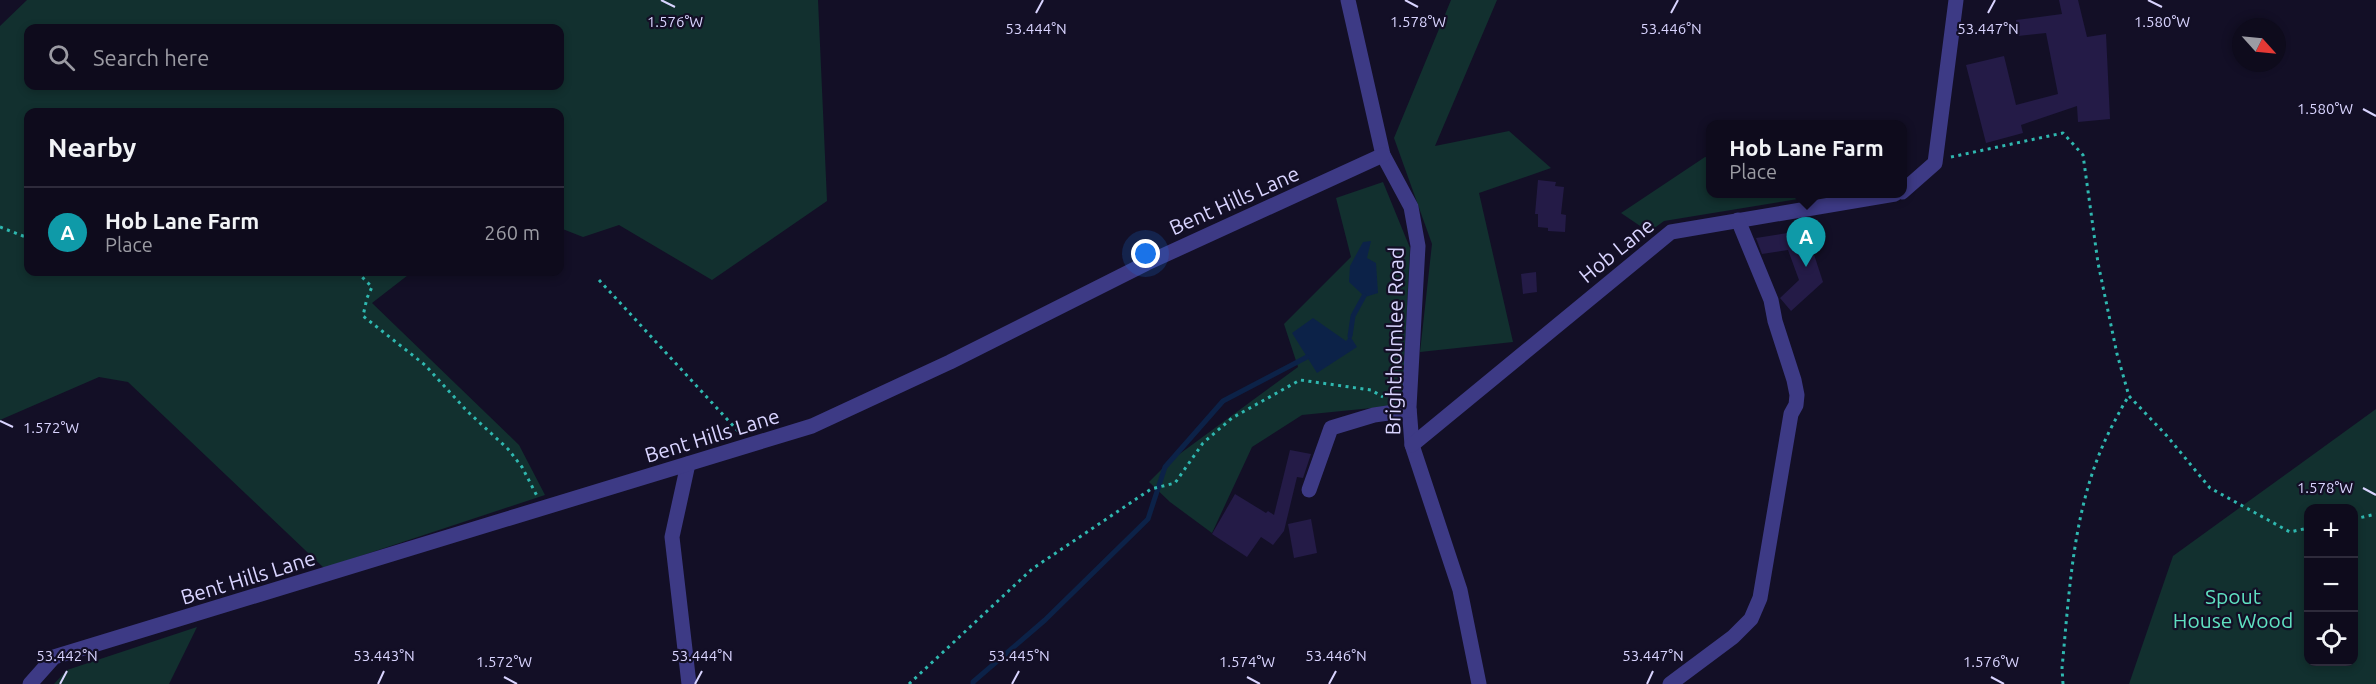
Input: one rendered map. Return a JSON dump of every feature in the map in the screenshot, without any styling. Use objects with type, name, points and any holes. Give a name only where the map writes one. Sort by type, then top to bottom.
[{"type":"street","name":"Brightholmlee Road","points":[[1348,0],[1383,155],[1411,207],[1419,246],[1409,407],[1412,445],[1460,590],[1479,684]]},
{"type":"street","points":[[1907,188],[1935,163],[1956,0]]},
{"type":"street","name":"Bent Hills Lane","points":[[30,684],[54,657],[812,426],[950,362],[1147,263],[1383,155]]},
{"type":"street","name":"Hob Lane","points":[[1412,445],[1671,232],[1871,198]]},
{"type":"street","points":[[1670,684],[1733,637],[1751,619],[1760,598],[1791,414],[1796,405],[1794,380],[1775,321],[1771,300],[1738,220]]},
{"type":"street","points":[[1309,490],[1331,428],[1409,407]]},
{"type":"street","points":[[688,464],[672,537],[689,684]]},
{"type":"path","points":[[1935,159],[2063,133],[2082,154],[2098,263],[2117,354],[2129,396],[2210,488],[2290,532],[2304,529]]},
{"type":"path","points":[[0,227],[24,237]]},
{"type":"path","points":[[361,276],[372,287],[363,316],[425,365],[467,411],[508,449],[522,467],[538,498],[550,507]]},
{"type":"path","points":[[599,280],[735,427],[746,446]]},
{"type":"path","points":[[909,684],[1032,570],[1151,489],[1175,483],[1203,443],[1232,418],[1300,380],[1371,390],[1401,406],[1409,407]]},
{"type":"path","points":[[2064,684],[2062,668],[2072,562],[2080,510],[2099,452],[2129,396]]},
{"type":"path","points":[[2358,518],[2376,514]]},
{"type":"green space","points":[[27,0],[818,0],[827,201],[712,280],[619,225],[583,237],[564,230],[564,108],[24,108],[24,276],[407,276],[372,303],[519,445],[545,495],[324,568],[128,382],[99,377],[0,420],[0,26]]},
{"type":"green space","points":[[1451,0],[1497,0],[1435,146],[1509,131],[1551,168],[1479,193],[1513,342],[1420,352],[1432,244],[1394,138]]},
{"type":"green space","points":[[1705,157],[1706,198],[1805,198],[1664,221],[1649,232],[1621,213]]},
{"type":"green space","points":[[1383,182],[1410,248],[1402,405],[1302,415],[1252,447],[1212,533],[1170,502],[1149,482],[1170,461],[1298,367],[1284,324],[1351,257],[1336,198]]},
{"type":"green space","name":"Spout House Wood","points":[[2376,409],[2376,684],[2129,684],[2173,556]]},
{"type":"green space","points":[[197,627],[169,684],[54,684],[67,670]]},
{"type":"water","points":[[1371,241],[1367,258],[1376,263],[1378,293],[1365,297],[1349,282],[1350,266],[1363,242]]},
{"type":"water","points":[[1313,318],[1346,341],[1350,336],[1357,347],[1317,373],[1292,333]]},
{"type":"building","points":[[2059,0],[2078,0],[2087,37],[2106,34],[2110,119],[2078,122],[2077,106],[2021,125],[2023,133],[1986,143],[1966,65],[2004,56],[2016,105],[2058,94],[2046,33],[2018,36],[2016,20],[2062,14]]},
{"type":"building","points":[[1538,180],[1556,182],[1555,186],[1564,187],[1561,214],[1566,215],[1565,232],[1548,231],[1548,228],[1538,227],[1538,214],[1535,214]]},
{"type":"building","points":[[1806,230],[1823,282],[1791,311],[1780,298],[1799,280],[1788,250],[1762,254],[1756,238]]},
{"type":"building","points":[[1536,272],[1537,292],[1523,294],[1521,274]]},
{"type":"building","points":[[1290,450],[1311,454],[1303,478],[1297,477],[1284,531],[1273,545],[1261,537],[1247,557],[1212,534],[1235,494],[1266,513],[1268,511],[1274,515]]},
{"type":"building","points":[[1311,519],[1317,553],[1294,558],[1288,524]]},
{"type":"waterway","points":[[1350,336],[1353,316],[1364,296]]},
{"type":"waterway","points":[[973,684],[1045,620],[1148,519],[1165,467],[1223,401],[1307,357]]},
{"type":"place","name":"Hob Lane Farm","points":[[1806,267]]}]
